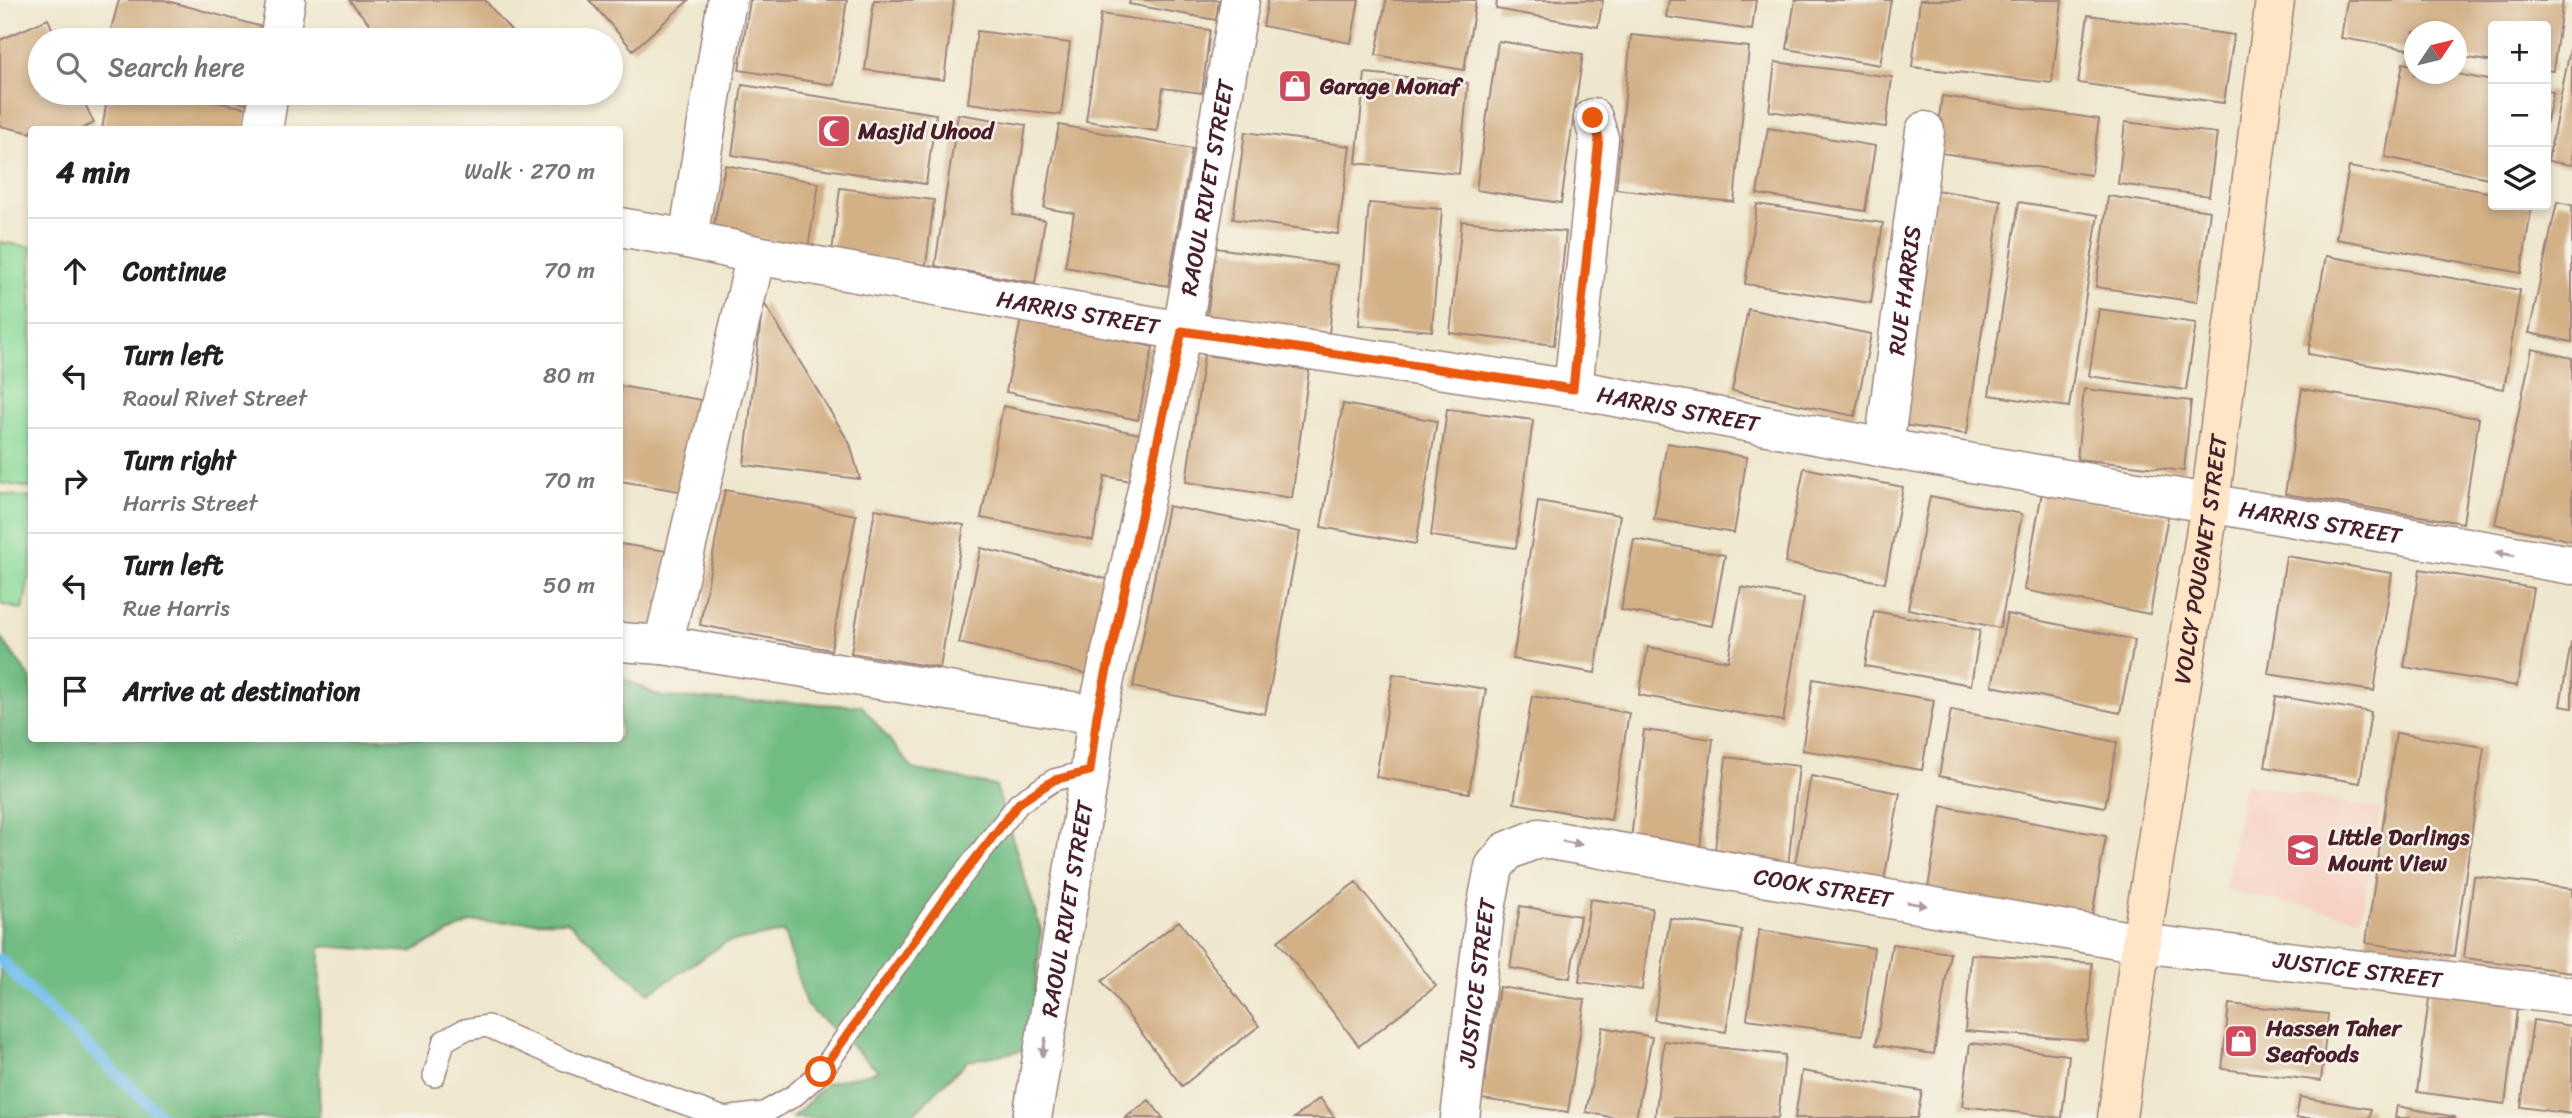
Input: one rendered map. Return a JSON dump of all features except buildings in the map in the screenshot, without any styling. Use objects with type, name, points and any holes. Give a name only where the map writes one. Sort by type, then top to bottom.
[{"type":"main road","name":"VOLCY POUGNET STREET","points":[[2117,1118],[2141,943],[2210,503],[2275,0]]},
{"type":"street","points":[[281,28],[286,0]]},
{"type":"street","points":[[688,239],[727,0]]},
{"type":"street","name":"RAOUL RIVET STREET","points":[[1032,1118],[1097,715],[1182,331],[1240,0]]},
{"type":"street","points":[[264,126],[267,105]]},
{"type":"street","points":[[1573,389],[1599,138],[1593,118]]},
{"type":"street","name":"RUE HARRIS","points":[[1884,448],[1925,131]]},
{"type":"street","name":"HARRIS STREET","points":[[623,228],[755,255],[1182,331],[1573,389],[1884,448],[2572,565]]},
{"type":"street","points":[[663,645],[755,255]]},
{"type":"street","points":[[623,642],[663,645],[1097,715]]},
{"type":"street","name":"COOK STREET","points":[[1507,851],[1539,838],[2141,943]]},
{"type":"street","name":"JUSTICE STREET","points":[[1460,1118],[1485,914],[1494,867],[1507,851]]},
{"type":"street","name":"JUSTICE STREET","points":[[2141,943],[2572,996]]},
{"type":"lane","points":[[434,1076],[444,1041],[464,1030],[487,1026],[565,1060],[723,1118],[764,1113],[795,1095],[821,1072],[941,903],[1019,803],[1054,780],[1090,771]]},
{"type":"shaded area","name":"Little Darlings Mount View","points":[[2245,783],[2381,810],[2361,918],[2225,891]]},
{"type":"green space","points":[[0,242],[28,247],[28,488],[0,483]]},
{"type":"green space","points":[[0,494],[28,498],[28,583],[23,610],[0,604]]},
{"type":"green space","points":[[0,636],[28,675],[28,742],[623,742],[623,678],[662,697],[862,706],[913,769],[996,786],[1041,930],[1030,1049],[967,1061],[909,1118],[793,1118],[827,1083],[879,1071],[806,1005],[784,932],[725,943],[649,993],[567,921],[471,922],[411,952],[320,946],[319,1118],[0,1118]]},
{"type":"waterway","points":[[0,959],[163,1118]]},
{"type":"place","name":"Garage Monaf","points":[[1295,86]]},
{"type":"place","name":"Masjid Uhood","points":[[834,131]]},
{"type":"place","name":"Little Darlings Mount View","points":[[2303,850]]},
{"type":"place","name":"Hassen Taher Seafoods","points":[[2241,1041]]},
{"type":"route","points":[[821,1072],[941,903],[1019,803],[1054,780],[1090,771],[1097,715],[1182,331],[1573,389],[1599,138],[1593,118]]}]
